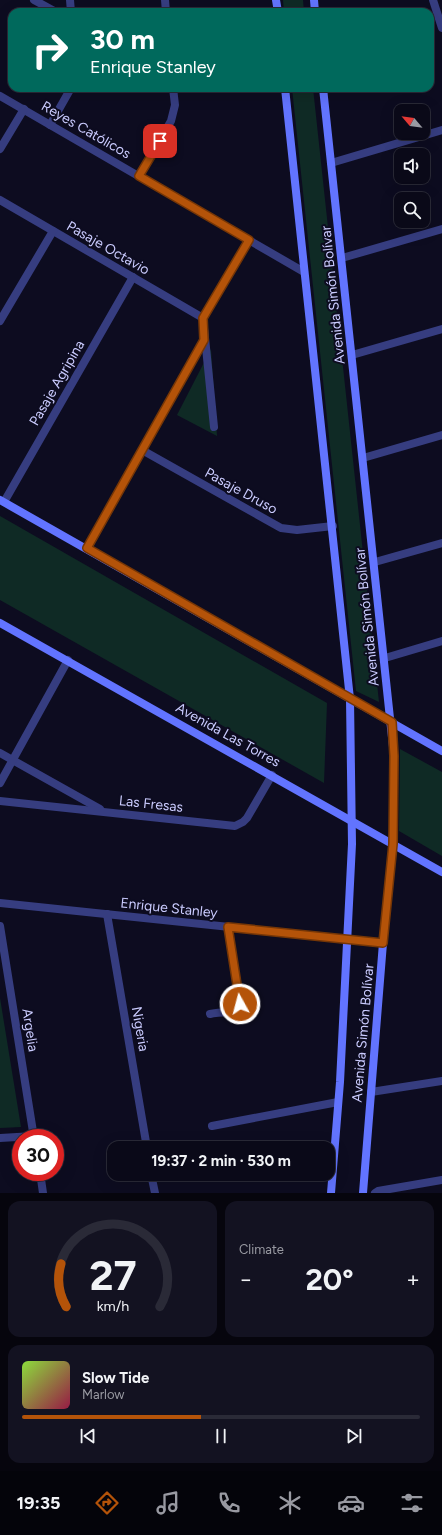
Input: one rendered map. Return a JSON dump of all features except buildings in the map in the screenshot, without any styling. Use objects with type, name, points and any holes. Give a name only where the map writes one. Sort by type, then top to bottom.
[{"type":"main road","name":"Avenida Simón Bolívar","points":[[285,92],[333,526],[350,699],[352,820],[348,939],[331,1193]]},
{"type":"main road","name":"Avenida Simón Bolívar","points":[[324,92],[392,722],[394,756],[393,844],[383,943],[363,1193]]},
{"type":"main road","points":[[2,501],[442,751]]},
{"type":"main road","name":"Avenida Las Torres","points":[[0,623],[442,872]]},
{"type":"street","points":[[34,0],[49,8]]},
{"type":"street","points":[[433,0],[442,28]]},
{"type":"street","points":[[50,125],[69,92]]},
{"type":"street","points":[[139,176],[171,121],[175,105],[173,92]]},
{"type":"street","name":"Reyes Católicos","points":[[0,96],[304,272]]},
{"type":"street","points":[[0,149],[24,109]]},
{"type":"street","points":[[331,163],[442,130]]},
{"type":"street","name":"Pasaje Octavio","points":[[0,200],[203,318]]},
{"type":"street","points":[[342,258],[442,229]]},
{"type":"street","points":[[0,321],[53,231]]},
{"type":"street","points":[[214,427],[204,340],[203,318],[249,240]]},
{"type":"street","name":"Pasaje Agripina","points":[[2,501],[133,277]]},
{"type":"street","points":[[352,355],[442,329]]},
{"type":"street","points":[[87,548],[204,340]]},
{"type":"street","points":[[363,458],[442,435]]},
{"type":"street","name":"Pasaje Druso","points":[[142,450],[281,528],[297,530],[333,526]]},
{"type":"street","points":[[375,562],[442,543]]},
{"type":"street","points":[[385,658],[442,641]]},
{"type":"street","points":[[0,784],[68,660]]},
{"type":"street","points":[[0,753],[104,812]]},
{"type":"street","name":"Las Fresas","points":[[0,801],[235,826],[247,818],[272,775]]},
{"type":"street","name":"Enrique Stanley","points":[[0,903],[383,943]]},
{"type":"street","name":"Nigeria","points":[[107,914],[146,1141]]},
{"type":"street","name":"Argelia","points":[[0,926],[33,1129]]},
{"type":"street","points":[[210,1014],[234,1010],[240,1004],[228,927]]},
{"type":"street","points":[[371,1092],[442,1080]]},
{"type":"street","points":[[212,1126],[338,1102]]},
{"type":"street","points":[[0,1138],[12,1138]]},
{"type":"street","points":[[375,1193],[378,1191],[442,1180]]},
{"type":"street","points":[[41,1181],[43,1193]]},
{"type":"street","points":[[152,1181],[155,1193]]},
{"type":"green space","points":[[283,0],[303,0],[304,8],[284,8]]},
{"type":"green space","points":[[292,92],[313,92],[379,702],[356,691]]},
{"type":"green space","points":[[211,349],[217,436],[177,415]]},
{"type":"green space","points":[[0,516],[327,703],[324,783],[0,600]]},
{"type":"green space","points":[[400,749],[442,772],[442,856],[399,831]]},
{"type":"green space","points":[[0,998],[21,1127],[0,1128]]},
{"type":"route","points":[[160,141],[139,176],[249,240],[203,318],[204,340],[87,548],[392,722],[394,756],[393,844],[383,943],[228,927],[240,1004]]}]
